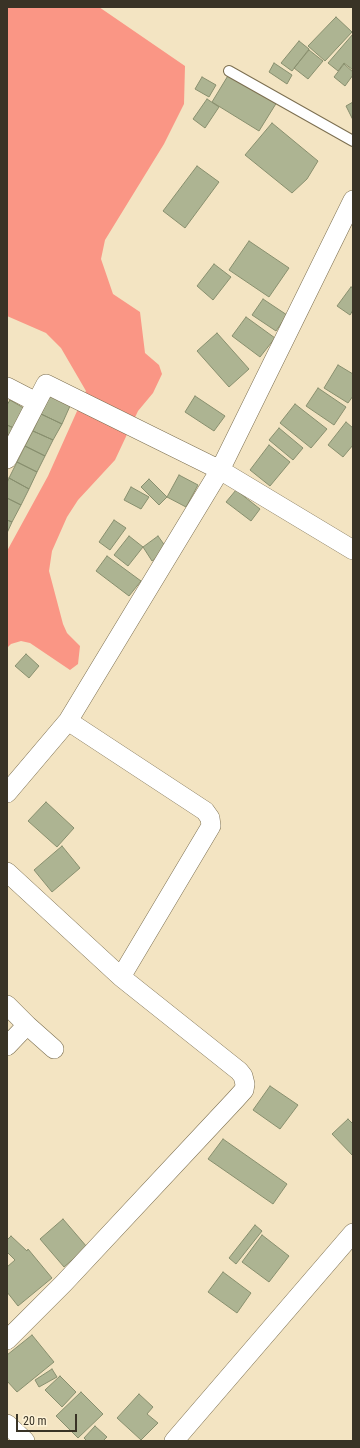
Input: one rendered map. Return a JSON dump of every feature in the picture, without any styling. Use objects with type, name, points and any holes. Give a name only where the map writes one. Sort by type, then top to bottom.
[{"type":"street","points":[[7,793],[68,721],[220,470],[353,200]]},
{"type":"street","points":[[7,459],[46,384],[220,470],[353,550]]},
{"type":"street","points":[[7,387],[36,402]]},
{"type":"street","points":[[68,721],[205,811],[210,818],[211,826],[121,978]]},
{"type":"street","points":[[7,872],[121,978],[239,1071],[245,1079],[245,1087],[235,1100],[96,1249],[7,1340]]},
{"type":"street","points":[[7,1005],[54,1049]]},
{"type":"street","points":[[7,1046],[27,1025]]},
{"type":"street","points":[[174,1441],[353,1233]]},
{"type":"street","points":[[7,1424],[25,1441]]},
{"type":"lane","points":[[229,70],[353,141]]},
{"type":"shaded area","points":[[7,7],[99,7],[185,66],[184,104],[164,144],[105,240],[101,259],[113,294],[140,312],[145,353],[159,365],[162,374],[153,393],[138,411],[115,460],[78,500],[67,517],[52,551],[49,571],[63,624],[67,633],[80,646],[78,664],[70,670],[30,643],[21,641],[11,644],[7,648],[7,551],[48,476],[86,391],[61,348],[46,333],[7,316]]},
{"type":"building","points":[[336,17],[352,32],[325,61],[308,46]]},
{"type":"building","points":[[353,34],[353,70],[344,63],[338,71],[328,63]]},
{"type":"building","points":[[299,41],[309,49],[292,71],[281,63]]},
{"type":"building","points":[[309,50],[323,61],[308,79],[294,68]]},
{"type":"building","points":[[274,63],[292,75],[287,84],[269,72]]},
{"type":"building","points":[[344,64],[353,72],[353,75],[345,86],[334,77]]},
{"type":"building","points":[[229,74],[277,102],[259,131],[212,102]]},
{"type":"building","points":[[202,77],[216,85],[209,97],[195,89]]},
{"type":"building","points":[[207,99],[219,107],[205,128],[193,119]]},
{"type":"building","points":[[353,102],[353,120],[346,106]]},
{"type":"building","points":[[272,123],[318,161],[307,179],[292,193],[245,155]]},
{"type":"building","points":[[197,166],[219,182],[185,228],[163,211]]},
{"type":"building","points":[[249,241],[289,268],[269,297],[229,270]]},
{"type":"building","points":[[214,264],[231,277],[213,300],[197,286]]},
{"type":"building","points":[[351,287],[353,288],[353,310],[350,315],[337,306]]},
{"type":"building","points":[[263,299],[287,315],[276,331],[252,315]]},
{"type":"building","points":[[246,317],[275,338],[260,357],[232,336]]},
{"type":"building","points":[[217,333],[249,369],[229,387],[197,351]]},
{"type":"building","points":[[338,365],[353,374],[353,396],[348,403],[324,388]]},
{"type":"building","points":[[318,388],[346,407],[334,425],[306,406]]},
{"type":"building","points":[[50,396],[70,406],[62,424],[41,414]]},
{"type":"building","points":[[195,396],[225,416],[214,431],[185,412]]},
{"type":"building","points":[[10,400],[27,410],[16,429],[7,425],[7,405]]},
{"type":"building","points":[[295,404],[327,429],[311,448],[280,423]]},
{"type":"building","points":[[41,414],[62,424],[53,440],[33,431]]},
{"type":"building","points":[[346,422],[353,428],[353,445],[343,457],[328,445]]},
{"type":"building","points":[[7,425],[16,429],[7,446]]},
{"type":"building","points":[[279,428],[303,448],[293,460],[269,440]]},
{"type":"building","points":[[33,431],[53,440],[45,456],[25,446]]},
{"type":"building","points":[[269,445],[290,462],[270,486],[250,470]]},
{"type":"building","points":[[25,446],[45,456],[37,472],[17,462]]},
{"type":"building","points":[[17,462],[37,472],[29,489],[9,478]]},
{"type":"building","points":[[179,475],[198,485],[186,507],[167,497]]},
{"type":"building","points":[[9,478],[29,489],[21,505],[7,498],[7,483]]},
{"type":"building","points":[[149,479],[167,497],[159,505],[141,487]]},
{"type":"building","points":[[131,487],[149,497],[141,509],[124,500]]},
{"type":"building","points":[[236,490],[260,509],[251,521],[226,502]]},
{"type":"building","points":[[7,498],[21,505],[12,522],[7,520]]},
{"type":"building","points":[[7,520],[12,522],[7,533]]},
{"type":"building","points":[[114,520],[126,528],[110,550],[99,542]]},
{"type":"building","points":[[129,536],[143,547],[128,566],[114,555]]},
{"type":"building","points":[[158,536],[168,550],[152,561],[143,547]]},
{"type":"building","points":[[107,556],[141,581],[129,596],[96,571]]},
{"type":"building","points":[[26,654],[39,666],[29,678],[15,666]]},
{"type":"building","points":[[46,802],[74,828],[57,847],[28,821]]},
{"type":"building","points":[[62,846],[80,868],[52,892],[34,870]]},
{"type":"building","points":[[270,1086],[298,1105],[280,1129],[253,1110]]},
{"type":"building","points":[[348,1119],[353,1124],[353,1156],[332,1134]]},
{"type":"building","points":[[223,1139],[287,1184],[273,1204],[208,1159]]},
{"type":"building","points":[[63,1219],[87,1247],[64,1267],[40,1239]]},
{"type":"building","points":[[255,1225],[262,1231],[236,1264],[229,1258]]},
{"type":"building","points":[[262,1235],[289,1256],[269,1282],[242,1262]]},
{"type":"building","points":[[11,1236],[27,1251],[28,1249],[52,1278],[18,1306],[7,1292],[7,1267],[15,1260],[7,1252],[7,1240]]},
{"type":"building","points":[[223,1272],[251,1293],[237,1313],[208,1292]]},
{"type":"building","points":[[32,1335],[54,1362],[17,1392],[7,1381],[7,1355]]},
{"type":"building","points":[[52,1369],[57,1377],[39,1387],[35,1380]]},
{"type":"building","points":[[60,1376],[76,1392],[62,1407],[45,1390]]},
{"type":"building","points":[[81,1392],[103,1414],[78,1438],[56,1416]]},
{"type":"building","points":[[139,1394],[153,1407],[147,1414],[158,1423],[141,1440],[117,1418]]},
{"type":"building","points":[[95,1426],[107,1437],[103,1441],[87,1441],[84,1438]]}]
